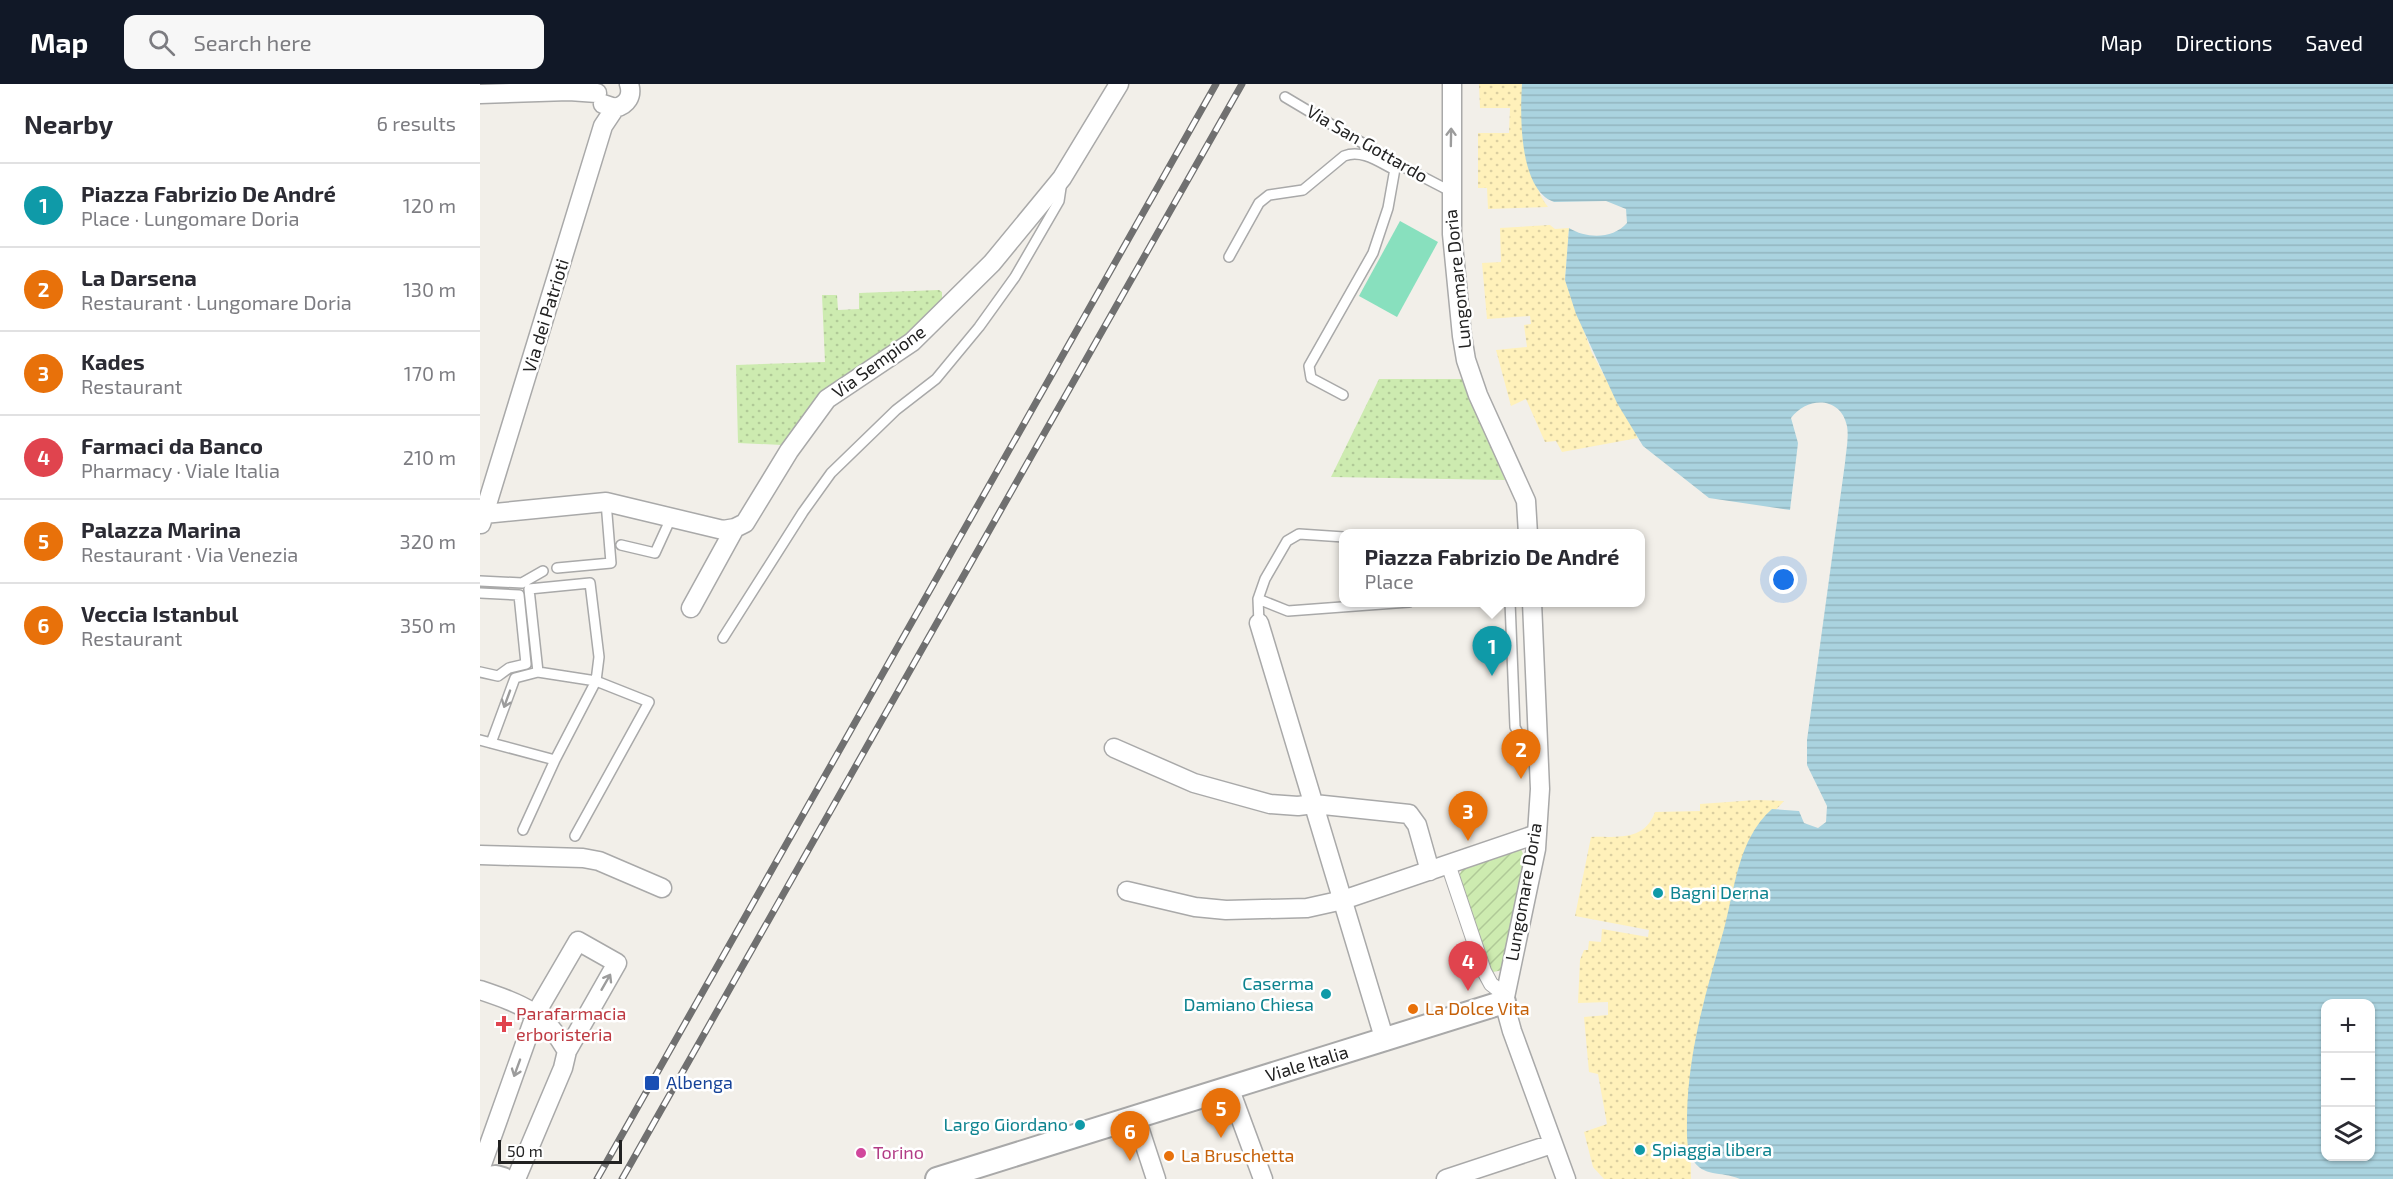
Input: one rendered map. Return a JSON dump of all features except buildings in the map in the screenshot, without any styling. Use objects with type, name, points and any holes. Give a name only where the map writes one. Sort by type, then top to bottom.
[{"type":"street","name":"Via Sempione","points":[[691,608],[735,528],[752,515],[789,451],[827,399],[912,342],[975,283],[1062,178],[1119,84]]},
{"type":"street","name":"Lungomare Doria","points":[[1452,84],[1450,191],[1452,234],[1466,360],[1478,395],[1526,501],[1528,529]]},
{"type":"street","name":"Via dei Patrioti","points":[[481,521],[603,126],[615,108],[628,99],[635,86]]},
{"type":"street","points":[[480,94],[520,89],[569,91],[597,89],[603,104],[615,108]]},
{"type":"street","points":[[481,521],[606,502],[723,530],[735,528]]},
{"type":"street","name":"Lungomare Doria","points":[[1505,998],[1537,834],[1540,789],[1532,607]]},
{"type":"street","points":[[1259,623],[1385,1041]]},
{"type":"street","points":[[1114,748],[1194,783],[1270,804],[1298,806],[1314,804],[1409,814],[1417,825],[1430,871]]},
{"type":"street","points":[[1128,891],[1195,907],[1226,910],[1307,908],[1343,900],[1537,834]]},
{"type":"street","points":[[480,855],[583,858],[599,861],[662,888]]},
{"type":"street","points":[[1448,864],[1484,971],[1491,984],[1505,998],[1512,1031],[1566,1179]]},
{"type":"street","points":[[480,1170],[536,1013],[578,941],[617,963],[567,1051],[563,1068],[516,1179]]},
{"type":"street","points":[[480,990],[536,1013],[555,1030],[567,1051]]},
{"type":"street","name":"Viale Italia","points":[[946,1178],[1229,1087],[1385,1041],[1505,998]]},
{"type":"street","points":[[1229,1087],[1263,1179]]},
{"type":"street","points":[[1136,1118],[1156,1179]]},
{"type":"street","points":[[1446,1179],[1552,1144]]},
{"type":"street","points":[[482,1179],[503,1179]]},
{"type":"lane","name":"Via San Gottardo","points":[[1285,97],[1396,167],[1450,191]]},
{"type":"lane","points":[[1229,257],[1258,203],[1269,195],[1304,190],[1344,156],[1350,154],[1367,156],[1396,167],[1388,208],[1372,253],[1309,366],[1311,378],[1343,395]]},
{"type":"lane","points":[[723,639],[803,512],[831,473],[896,410],[936,379],[957,356],[1016,277],[1059,201],[1062,194],[1062,178]]},
{"type":"lane","points":[[557,568],[611,563],[606,502]]},
{"type":"lane","points":[[621,545],[655,553],[671,518]]},
{"type":"lane","points":[[1259,623],[1258,599],[1265,579],[1287,541],[1299,534],[1339,537]]},
{"type":"lane","points":[[480,581],[522,583],[543,571]]},
{"type":"lane","points":[[523,830],[555,760],[596,681],[599,657],[590,583],[530,589],[538,672]]},
{"type":"lane","points":[[480,593],[519,595],[526,664],[509,668],[498,676],[480,672]]},
{"type":"lane","points":[[1258,599],[1288,611],[1348,607]]},
{"type":"lane","points":[[1510,607],[1515,727],[1522,742],[1538,750]]},
{"type":"lane","points":[[491,743],[515,678],[538,672],[596,681],[649,702],[575,836]]},
{"type":"lane","points":[[480,740],[555,760]]},
{"type":"green space","points":[[1400,221],[1438,242],[1397,317],[1359,296]]},
{"type":"green space","points":[[939,290],[942,292],[942,302],[905,338],[828,387],[815,400],[782,445],[738,443],[736,365],[825,362],[822,295],[837,295],[838,310],[859,309],[859,293]]},
{"type":"green space","points":[[1379,379],[1463,379],[1505,480],[1331,477]]},
{"type":"green space","points":[[1521,849],[1525,859],[1503,970],[1493,972],[1489,969],[1459,875],[1462,870]]},
{"type":"sand","points":[[1479,84],[1526,84],[1532,166],[1541,195],[1548,207],[1488,209],[1487,188],[1478,188],[1478,133],[1509,133],[1510,108],[1480,108]]},
{"type":"sand","points":[[1550,225],[1555,229],[1569,228],[1565,280],[1592,353],[1638,438],[1562,452],[1556,441],[1545,442],[1526,399],[1511,406],[1496,350],[1527,347],[1524,325],[1531,324],[1530,316],[1487,319],[1482,263],[1501,262],[1500,228]]},
{"type":"sand","points":[[1756,800],[1784,801],[1772,814],[1690,1094],[1691,1179],[1604,1179],[1593,1167],[1584,1132],[1607,1124],[1598,1074],[1589,1072],[1584,1017],[1608,1015],[1608,1002],[1578,1003],[1580,960],[1584,950],[1588,950],[1589,941],[1601,942],[1602,929],[1648,937],[1649,930],[1575,916],[1591,837],[1620,837],[1637,833],[1650,822],[1655,812],[1700,811],[1700,804]]},
{"type":"water","points":[[1522,84],[2393,84],[2393,1179],[1740,1179],[1707,1172],[1696,1165],[1691,1158],[1687,1138],[1688,1093],[1694,1045],[1745,849],[1761,821],[1772,809],[1799,811],[1804,823],[1818,828],[1826,822],[1827,806],[1807,765],[1807,740],[1848,440],[1847,426],[1844,416],[1838,409],[1823,402],[1806,406],[1791,418],[1798,443],[1790,510],[1709,498],[1643,446],[1617,403],[1576,314],[1565,280],[1569,228],[1584,234],[1607,235],[1627,223],[1626,209],[1606,201],[1554,202],[1542,195],[1528,168],[1522,132]]},
{"type":"railway","points":[[597,1179],[1216,84]]},
{"type":"railway","points":[[622,1179],[1242,84]]},
{"type":"place","name":"Piazza Fabrizio De André","points":[[1492,676]]},
{"type":"place","name":"La Darsena","points":[[1521,779]]},
{"type":"place","name":"Kades","points":[[1468,841]]},
{"type":"place","name":"Bagni Derna","points":[[1658,893]]},
{"type":"place","name":"Farmaci da Banco","points":[[1468,991]]},
{"type":"place","name":"Caserma Damiano Chiesa","points":[[1326,994]]},
{"type":"place","name":"La Dolce Vita","points":[[1413,1009]]},
{"type":"place","name":"Parafarmacia erboristeria","points":[[504,1024]]},
{"type":"place","name":"Albenga","points":[[652,1083]]},
{"type":"place","name":"Largo Giordano","points":[[1080,1125]]},
{"type":"place","name":"Palazza Marina","points":[[1221,1138]]},
{"type":"place","name":"Spiaggia libera","points":[[1640,1150]]},
{"type":"place","name":"Torino","points":[[861,1153]]},
{"type":"place","name":"La Bruschetta","points":[[1169,1156]]},
{"type":"place","name":"Veccia Istanbul","points":[[1130,1161]]}]
